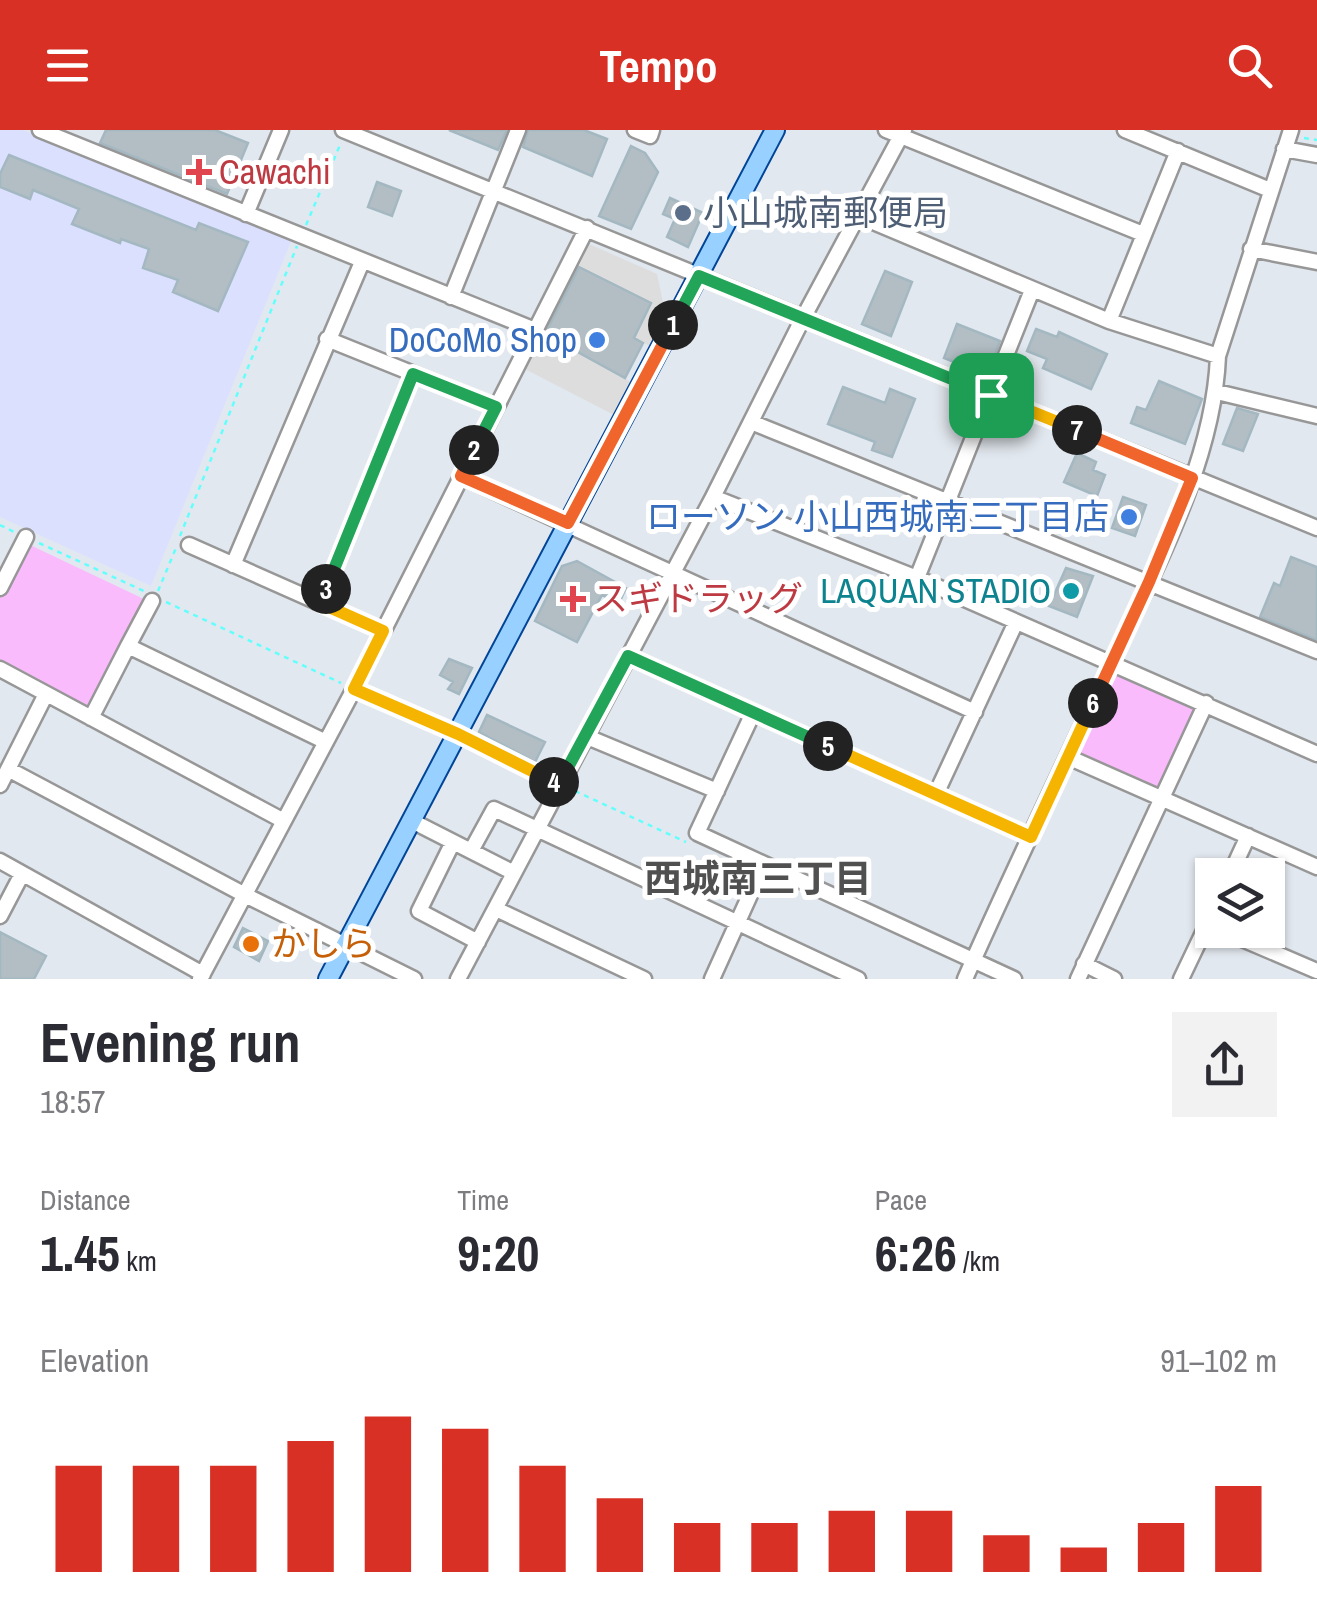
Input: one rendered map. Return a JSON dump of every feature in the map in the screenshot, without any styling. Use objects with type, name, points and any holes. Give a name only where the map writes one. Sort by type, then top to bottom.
[{"type":"main road","points":[[328,979],[776,130]]},
{"type":"street","points":[[40,130],[535,330]]},
{"type":"street","points":[[246,214],[280,130]]},
{"type":"street","points":[[451,296],[518,130]]},
{"type":"street","points":[[635,130],[650,136],[652,130]]},
{"type":"street","points":[[886,130],[903,133],[1142,234]]},
{"type":"street","points":[[1126,130],[1270,190]]},
{"type":"street","points":[[965,979],[1149,582],[1192,478],[1216,392],[1218,356],[1291,130]]},
{"type":"street","points":[[344,131],[699,276],[798,326],[991,395],[1317,528]]},
{"type":"street","points":[[458,979],[713,497],[798,326],[903,133]]},
{"type":"street","points":[[1284,149],[1317,155]]},
{"type":"street","points":[[1110,321],[1178,151]]},
{"type":"street","points":[[859,216],[1110,321],[1218,356]]},
{"type":"street","points":[[0,861],[201,976],[354,689],[587,228]]},
{"type":"street","points":[[1251,249],[1317,262]]},
{"type":"street","points":[[233,565],[362,262]]},
{"type":"street","points":[[917,578],[1032,290]]},
{"type":"street","points":[[327,339],[496,407]]},
{"type":"street","points":[[320,603],[413,374]]},
{"type":"street","points":[[1216,392],[1317,416]]},
{"type":"street","points":[[751,422],[1317,651]]},
{"type":"street","points":[[461,476],[975,712]]},
{"type":"street","points":[[713,497],[917,578],[1317,754]]},
{"type":"street","points":[[0,588],[26,538]]},
{"type":"street","points":[[189,545],[383,631]]},
{"type":"street","points":[[91,718],[154,599]]},
{"type":"street","points":[[936,794],[1016,622]]},
{"type":"street","points":[[128,646],[326,742]]},
{"type":"street","points":[[628,656],[1031,837]]},
{"type":"street","points":[[0,669],[282,820]]},
{"type":"street","points":[[0,785],[46,694]]},
{"type":"street","points":[[1078,979],[1206,703]]},
{"type":"street","points":[[753,713],[697,833],[1014,979]]},
{"type":"street","points":[[585,736],[716,791]]},
{"type":"street","points":[[1068,757],[1317,867]]},
{"type":"street","points":[[8,769],[244,895],[414,979]]},
{"type":"street","points":[[471,851],[494,809],[858,979]]},
{"type":"street","points":[[412,821],[514,873]]},
{"type":"street","points":[[1238,858],[1248,836]]},
{"type":"street","points":[[453,842],[418,911],[478,942]]},
{"type":"street","points":[[0,916],[22,874]]},
{"type":"street","points":[[712,979],[759,876]]},
{"type":"street","points":[[496,909],[644,979]]},
{"type":"street","points":[[1181,979],[1200,948]]},
{"type":"street","points":[[1260,948],[1306,972]]},
{"type":"street","points":[[1084,964],[1114,979]]},
{"type":"path","points":[[154,599],[344,131]]},
{"type":"path","points":[[0,525],[686,842]]},
{"type":"shaded area","points":[[0,130],[23,130],[292,239],[151,586],[0,517]]},
{"type":"shaded area","points":[[589,244],[657,274],[666,317],[650,346],[634,338],[651,303],[579,267]]},
{"type":"shaded area","points":[[542,333],[631,382],[614,415],[523,368]]},
{"type":"shaded area","points":[[28,544],[146,600],[90,710],[0,662],[0,595],[4,594]]},
{"type":"shaded area","points":[[1114,669],[1197,707],[1159,791],[1076,753]]},
{"type":"building","name":"Cawachi","points":[[106,130],[215,130],[248,143],[227,194],[100,143]]},
{"type":"building","points":[[449,130],[507,130],[498,150]]},
{"type":"building","points":[[528,130],[584,130],[607,139],[592,176],[523,147]]},
{"type":"building","points":[[631,146],[645,153],[658,172],[631,229],[599,216]]},
{"type":"building","points":[[9,155],[196,230],[199,223],[248,242],[218,311],[173,292],[178,280],[143,268],[149,249],[121,239],[120,243],[72,224],[79,209],[33,190],[30,199],[0,187],[0,174]]},
{"type":"building","points":[[377,182],[401,191],[392,216],[368,207]]},
{"type":"building","points":[[670,198],[703,213],[688,247],[667,237],[675,219],[663,214]]},
{"type":"building","points":[[579,267],[651,303],[634,338],[643,343],[625,378],[545,334]]},
{"type":"building","points":[[885,271],[912,282],[891,336],[862,324]]},
{"type":"building","points":[[957,324],[1000,341],[987,375],[944,358]]},
{"type":"building","points":[[1036,329],[1057,337],[1059,332],[1107,354],[1091,389],[1043,368],[1047,359],[1027,351]]},
{"type":"building","points":[[1159,381],[1202,399],[1185,444],[1131,423],[1137,407],[1146,410]]},
{"type":"building","points":[[843,387],[885,403],[890,389],[915,399],[892,457],[872,450],[875,442],[828,424]]},
{"type":"building","points":[[1237,408],[1258,414],[1243,451],[1223,444]]},
{"type":"building","points":[[1077,453],[1096,462],[1093,470],[1105,475],[1097,496],[1064,482]]},
{"type":"building","name":"ローソン 小山西城南三丁目店","points":[[1123,497],[1146,505],[1135,536],[1112,528]]},
{"type":"building","points":[[1291,557],[1317,567],[1317,640],[1260,617],[1274,583],[1280,586]]},
{"type":"building","name":"スギドラッグ","points":[[577,561],[626,588],[619,603],[602,595],[577,642],[535,621],[562,566]]},
{"type":"building","name":"LAQUAN STADIO","points":[[1066,568],[1093,576],[1077,617],[1049,606]]},
{"type":"building","points":[[449,659],[472,668],[459,694],[448,689],[453,682],[440,675]]},
{"type":"building","points":[[487,715],[545,742],[535,762],[479,732]]},
{"type":"building","name":"かしら","points":[[243,928],[268,941],[259,961],[234,947]]},
{"type":"building","points":[[0,932],[46,956],[34,979],[0,979]]},
{"type":"place","name":"Cawachi","points":[[199,172]]},
{"type":"place","name":"小山城南郵便局","points":[[683,213]]},
{"type":"place","name":"DoCoMo Shop","points":[[597,340]]},
{"type":"place","name":"ローソン 小山西城南三丁目店","points":[[1129,517]]},
{"type":"place","name":"LAQUAN STADIO","points":[[1071,591]]},
{"type":"place","name":"スギドラッグ","points":[[573,599]]},
{"type":"place","name":"かしら","points":[[251,944]]},
{"type":"district","name":"西城南三丁目","points":[[758,879]]},
{"type":"route","points":[[699,276],[991,395],[1192,478],[1149,582],[1031,837],[628,656],[559,784],[354,689],[383,631],[320,603],[413,374],[496,407],[461,476],[568,523],[699,276]]}]
